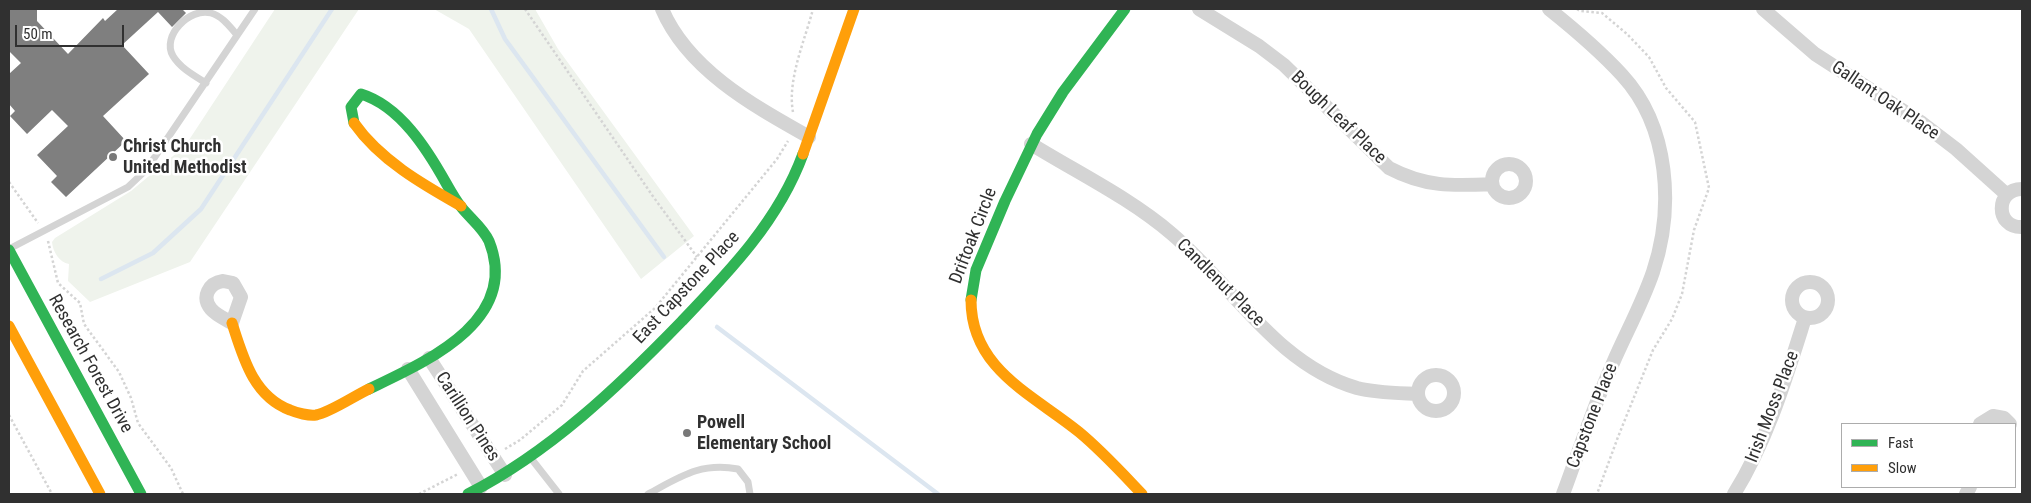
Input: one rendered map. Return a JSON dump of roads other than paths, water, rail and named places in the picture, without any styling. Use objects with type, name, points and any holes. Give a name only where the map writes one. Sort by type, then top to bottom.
[{"type":"street","points":[[662,9],[679,38],[720,81],[757,108],[809,137]]},
{"type":"street","name":"East Capstone Place","points":[[468,494],[505,475],[584,415],[643,361],[741,259],[779,204],[798,167],[854,9]]},
{"type":"street","name":"Driftoak Circle","points":[[1125,9],[1097,51],[1064,91],[1031,144],[976,270],[970,290],[968,310],[971,325],[983,354],[1000,372],[1081,434],[1142,494]]},
{"type":"street","name":"Bough Leaf Place","points":[[1200,9],[1259,46],[1284,65],[1389,168],[1408,178],[1448,186],[1492,184]]},
{"type":"street","name":"Gallant Oak Place","points":[[1763,9],[1815,54],[1922,123],[1956,149],[2006,194]]},
{"type":"street","name":"Capstone Place","points":[[1557,11],[1623,76],[1640,100],[1653,128],[1665,180],[1662,238],[1653,273],[1612,365],[1563,494]]},
{"type":"street","points":[[232,323],[255,385],[267,398],[281,408],[298,415],[316,416],[429,358],[471,327],[482,314],[490,300],[495,284],[494,257],[489,239],[461,206],[428,151],[384,105],[370,95],[361,94],[352,102],[350,110],[353,121],[368,139],[410,177],[461,206]]},
{"type":"street","name":"Candlenut Place","points":[[1031,144],[1154,219],[1174,236],[1274,338],[1301,361],[1321,374],[1360,388],[1418,394]]},
{"type":"street","points":[[2022,188],[2015,189],[2006,194],[2001,206],[2004,218],[2013,226],[2022,227]]},
{"type":"street","name":"Research Forest Drive","points":[[9,250],[141,494]]},
{"type":"street","name":"Irish Moss Place","points":[[1734,494],[1751,466],[1780,397],[1805,318]]},
{"type":"street","points":[[9,326],[100,494]]},
{"type":"street","name":"Carillion Pines","points":[[429,358],[505,475]]},
{"type":"street","name":"Carillion Pines","points":[[408,369],[481,488]]},
{"type":"street","points":[[1982,423],[1993,416],[2004,418],[2009,423]]},
{"type":"lane","points":[[9,250],[128,187],[146,170],[255,9]]},
{"type":"lane","points":[[206,83],[174,57],[170,45],[175,32],[193,14],[204,12],[218,16],[238,36]]},
{"type":"lane","points":[[530,456],[559,494]]},
{"type":"lane","points":[[648,494],[687,472],[707,467],[716,467],[738,469],[748,482],[750,494]]},
{"type":"waterway","points":[[101,279],[153,253],[201,209],[332,9]]},
{"type":"waterway","points":[[491,9],[505,39],[664,257]]},
{"type":"waterway","points":[[717,327],[938,494]]},
{"type":"place","name":"Christ Church United Methodist","points":[[113,157]]},
{"type":"place","name":"Powell Elementary School","points":[[687,433]]}]
